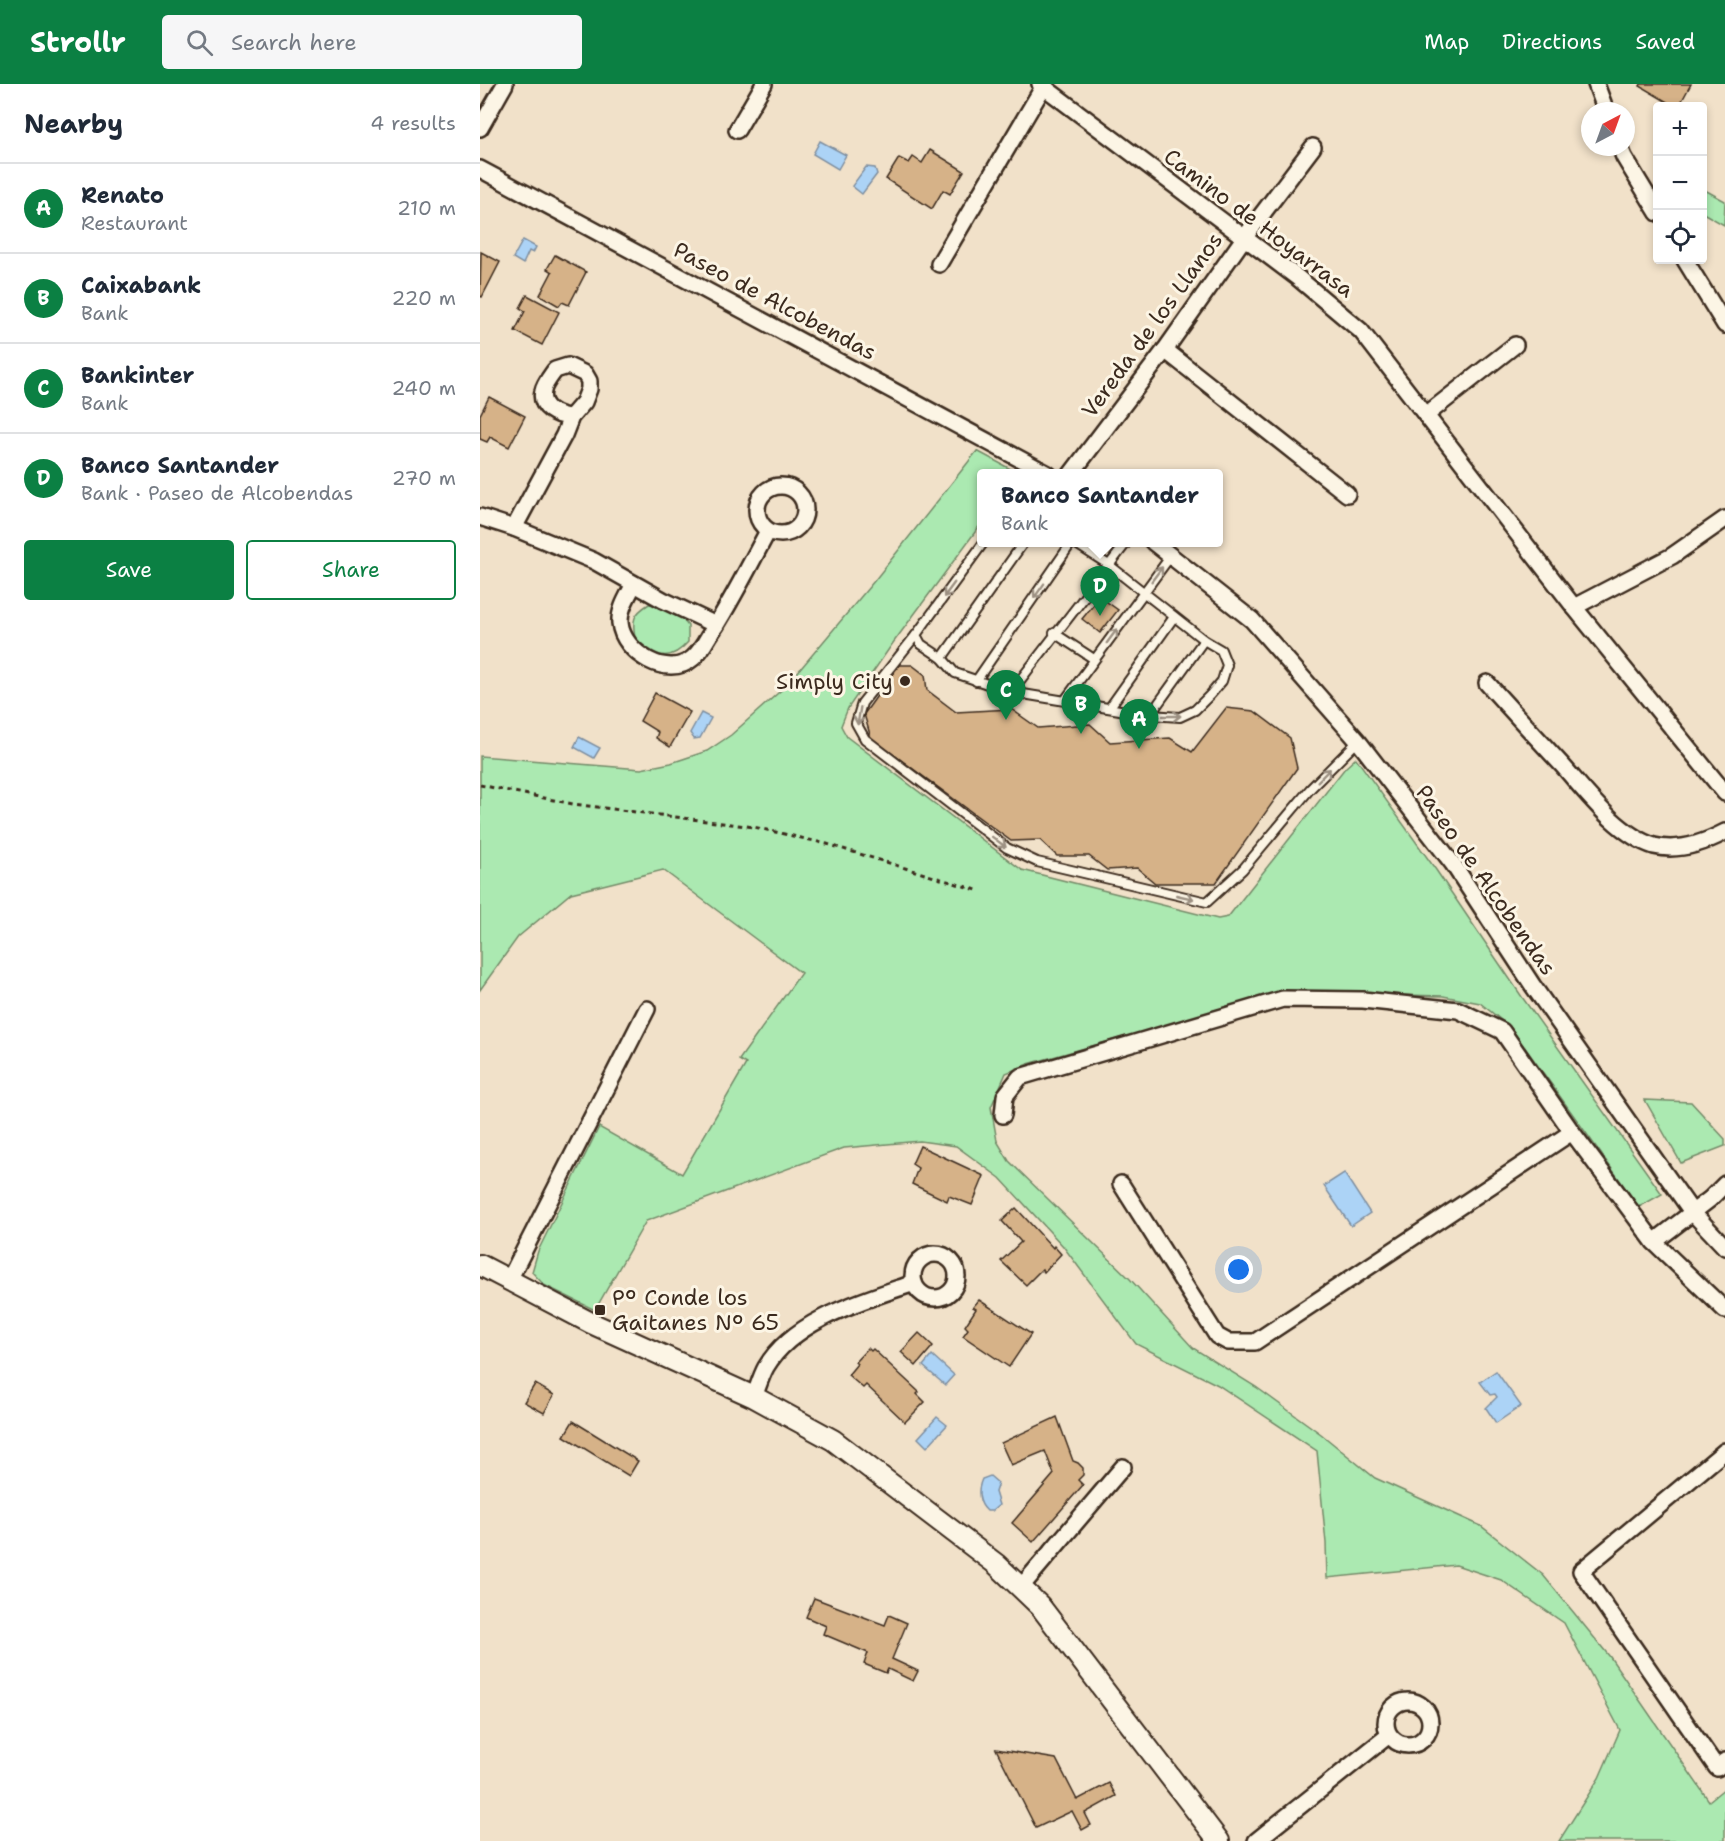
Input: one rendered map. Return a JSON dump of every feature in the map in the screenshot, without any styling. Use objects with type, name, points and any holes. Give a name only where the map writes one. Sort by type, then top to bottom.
[{"type":"street","points":[[480,128],[505,84]]},
{"type":"street","points":[[737,130],[765,84]]},
{"type":"street","points":[[1596,84],[1603,102]]},
{"type":"street","name":"Camino de Hoyarrasa","points":[[939,264],[1043,85],[1298,278],[1361,331],[1575,607],[1725,793]]},
{"type":"street","name":"Vereda de los Llanos","points":[[1075,469],[1313,147]]},
{"type":"street","points":[[1623,156],[1656,210]]},
{"type":"street","name":"Paseo de Alcobendas","points":[[480,169],[1039,469]]},
{"type":"street","points":[[1687,264],[1725,326]]},
{"type":"street","points":[[1426,415],[1515,345]]},
{"type":"street","points":[[1165,350],[1347,494]]},
{"type":"street","points":[[514,528],[564,435],[571,417]]},
{"type":"street","points":[[480,517],[514,528],[594,561],[716,625]]},
{"type":"street","points":[[1575,607],[1672,556],[1725,519]]},
{"type":"street","points":[[634,584],[620,620],[622,633],[632,647],[656,664],[670,667],[683,664],[694,658],[716,625],[768,531]]},
{"type":"street","name":"Paseo de Alcobendas","points":[[1158,547],[1252,620],[1358,741],[1453,864],[1533,986],[1692,1212],[1725,1247]]},
{"type":"street","points":[[1487,683],[1612,819],[1637,838],[1655,846],[1684,847],[1707,841],[1725,832]]},
{"type":"street","points":[[1003,1116],[1005,1096],[1020,1077],[1283,999],[1363,1000],[1458,1010],[1502,1031],[1572,1132],[1654,1242],[1725,1310]]},
{"type":"street","points":[[508,1280],[647,1009]]},
{"type":"street","points":[[1121,1184],[1217,1336],[1228,1342],[1255,1342],[1572,1132]]},
{"type":"street","points":[[1654,1242],[1725,1184]]},
{"type":"street","points":[[480,1264],[591,1323],[754,1397],[833,1440],[996,1564],[1040,1606],[1219,1841]]},
{"type":"street","points":[[754,1397],[766,1367],[780,1348],[811,1325],[837,1310],[914,1282]]},
{"type":"street","points":[[1725,1451],[1581,1571],[1718,1768],[1725,1761]]},
{"type":"street","points":[[1021,1587],[1123,1467]]},
{"type":"street","points":[[1257,1841],[1389,1735]]},
{"type":"lane","points":[[981,547],[862,703],[856,723],[865,739],[1007,848],[1038,862],[1207,902],[1243,869],[1310,789],[1358,741]]},
{"type":"lane","points":[[942,658],[1021,547]]},
{"type":"lane","points":[[976,681],[1069,547]]},
{"type":"lane","points":[[916,635],[921,644],[942,658],[955,673],[1011,692],[1150,715],[1180,717],[1195,710],[1222,681],[1227,665],[1221,650],[1204,640],[1109,565],[1079,547]]},
{"type":"lane","points":[[1011,692],[1054,633],[1124,547]]},
{"type":"lane","points":[[1065,700],[1170,557]]},
{"type":"lane","points":[[1110,707],[1174,617]]},
{"type":"lane","points":[[1054,633],[1094,659]]},
{"type":"lane","points":[[1150,715],[1204,640]]},
{"type":"path","points":[[480,785],[573,804],[754,826],[827,844],[980,891]]},
{"type":"green space","points":[[1707,191],[1725,201],[1724,225],[1707,215]]},
{"type":"green space","points":[[977,451],[1010,469],[977,469],[977,529],[848,708],[841,726],[847,737],[1022,870],[1218,919],[1228,917],[1345,768],[1356,758],[1662,1194],[1639,1207],[1511,1028],[1480,1003],[1443,996],[1284,992],[1028,1064],[1006,1073],[991,1107],[997,1141],[1009,1161],[1130,1279],[1193,1348],[1256,1387],[1321,1434],[1375,1478],[1481,1526],[1543,1575],[1610,1657],[1709,1801],[1725,1788],[1725,1841],[1559,1841],[1599,1778],[1620,1730],[1564,1623],[1501,1580],[1456,1565],[1327,1578],[1317,1451],[1218,1385],[1136,1344],[1063,1246],[1000,1178],[956,1146],[920,1141],[844,1148],[646,1221],[595,1310],[544,1285],[532,1272],[538,1251],[599,1127],[682,1174],[746,1064],[739,1060],[801,973],[663,870],[571,893],[518,937],[480,990],[480,756],[641,769],[671,763],[707,751],[731,735],[787,685],[875,580]]},
{"type":"green space","points":[[649,604],[671,610],[688,626],[688,642],[681,649],[674,653],[661,655],[648,649],[635,638],[635,618]]},
{"type":"green space","points":[[1645,1100],[1691,1102],[1725,1139],[1725,1146],[1681,1163]]},
{"type":"water","points":[[820,141],[846,155],[838,169],[813,154]]},
{"type":"water","points":[[866,167],[875,168],[877,174],[862,194],[852,186]]},
{"type":"water","points":[[523,240],[536,247],[533,253],[529,251],[523,264],[513,258]]},
{"type":"water","points":[[701,713],[711,718],[700,738],[694,739],[690,733]]},
{"type":"water","points":[[579,737],[600,748],[594,758],[574,747]]},
{"type":"water","points":[[1344,1173],[1370,1213],[1351,1226],[1324,1186]]},
{"type":"water","points":[[932,1355],[954,1375],[945,1385],[923,1366]]},
{"type":"water","points":[[1496,1371],[1521,1406],[1496,1423],[1486,1408],[1497,1397],[1495,1394],[1490,1395],[1480,1382]]},
{"type":"water","points":[[937,1417],[947,1425],[927,1447],[918,1438]]},
{"type":"water","points":[[990,1476],[998,1483],[995,1492],[999,1505],[992,1511],[987,1511],[980,1500],[979,1488],[982,1479]]},
{"type":"building","points":[[1641,84],[1691,84],[1681,102],[1667,102],[1640,86]]},
{"type":"building","points":[[930,150],[964,171],[950,194],[943,190],[932,209],[886,179],[899,158],[909,163],[913,157],[922,163]]},
{"type":"building","points":[[481,252],[500,262],[482,297],[480,296]]},
{"type":"building","points":[[555,255],[586,272],[569,305],[562,302],[559,306],[540,295],[552,272],[547,269]]},
{"type":"building","points":[[527,295],[559,312],[542,345],[515,331],[525,311],[520,308]]},
{"type":"building","points":[[489,397],[525,416],[509,447],[490,437],[487,442],[480,439],[480,415]]},
{"type":"building","points":[[1100,597],[1118,610],[1100,633],[1082,619]]},
{"type":"building","points":[[899,665],[912,665],[925,675],[927,690],[956,712],[1011,709],[1038,728],[1090,724],[1110,742],[1170,738],[1192,752],[1226,708],[1254,711],[1290,738],[1297,768],[1216,883],[1155,883],[1137,868],[1107,870],[1089,856],[1057,856],[1040,840],[1011,841],[871,738],[864,714]]},
{"type":"building","points":[[655,693],[690,712],[670,747],[656,738],[658,732],[640,721]]},
{"type":"building","points":[[920,1146],[984,1176],[972,1205],[949,1196],[947,1201],[912,1184],[918,1168],[912,1164]]},
{"type":"building","points":[[1016,1208],[1061,1254],[1044,1272],[1042,1269],[1026,1285],[1001,1261],[1021,1242],[1002,1221]]},
{"type":"building","points":[[979,1300],[1031,1334],[1009,1367],[963,1336],[968,1329],[965,1326],[976,1309],[973,1307]]},
{"type":"building","points":[[919,1333],[933,1346],[916,1366],[901,1352]]},
{"type":"building","points":[[868,1348],[871,1351],[873,1349],[919,1392],[917,1394],[925,1402],[905,1422],[866,1385],[863,1388],[848,1375],[857,1364],[855,1362]]},
{"type":"building","points":[[535,1384],[554,1395],[544,1413],[524,1402]]},
{"type":"building","points":[[1057,1417],[1073,1461],[1083,1468],[1083,1475],[1078,1480],[1083,1485],[1033,1542],[1012,1523],[1054,1474],[1045,1451],[1011,1465],[1001,1443]]},
{"type":"building","points":[[573,1421],[638,1461],[629,1476],[564,1436]]},
{"type":"building","points":[[814,1598],[885,1625],[889,1615],[907,1623],[892,1659],[918,1671],[913,1681],[888,1669],[886,1673],[864,1664],[868,1653],[823,1634],[826,1626],[806,1617]]},
{"type":"building","points":[[996,1749],[1056,1759],[1077,1800],[1109,1783],[1116,1796],[1085,1813],[1091,1825],[1082,1830],[1072,1811],[1036,1828]]},
{"type":"place","name":"Banco Santander","points":[[1100,616]]},
{"type":"place","name":"Simply City","points":[[905,681]]},
{"type":"place","name":"Bankinter","points":[[1006,720]]},
{"type":"place","name":"Caixabank","points":[[1081,734]]},
{"type":"place","name":"Renato","points":[[1139,749]]},
{"type":"place","name":"Pº Conde los Gaitanes Nº 65","points":[[600,1310]]}]
